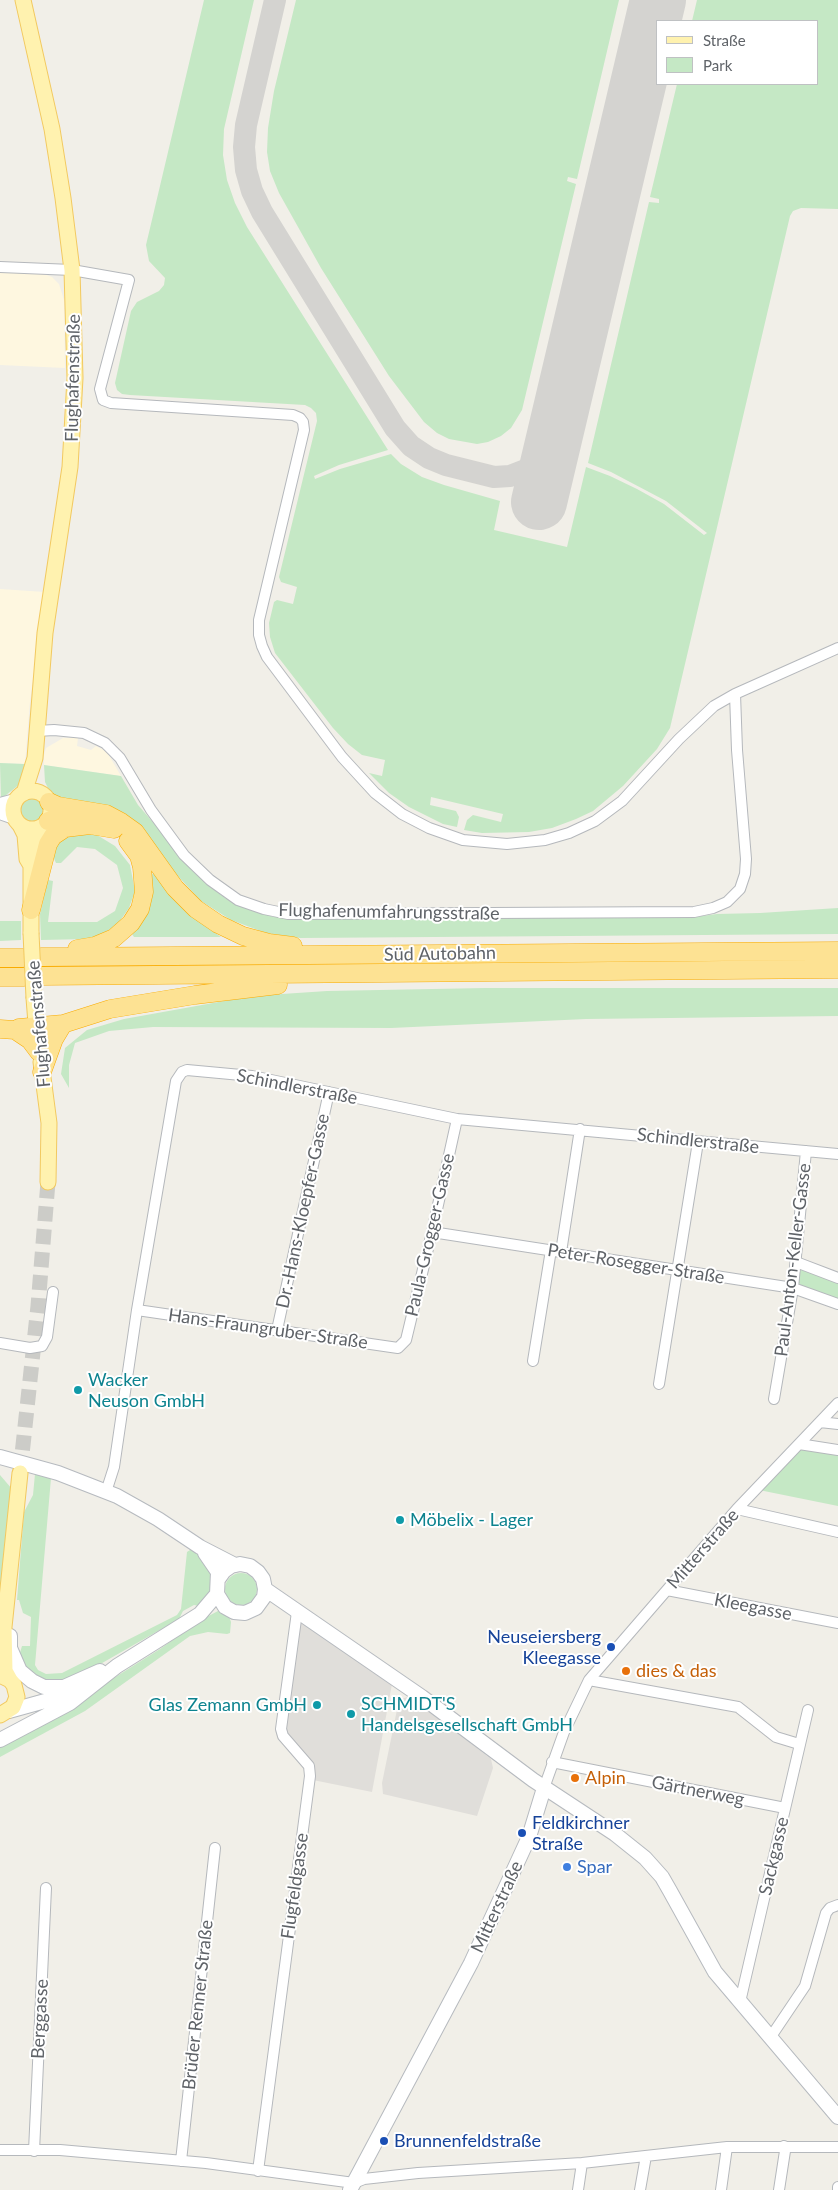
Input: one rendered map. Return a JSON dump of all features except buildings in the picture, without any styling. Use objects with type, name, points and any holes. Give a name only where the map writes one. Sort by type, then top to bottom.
[{"type":"highway","points":[[46,799],[106,814],[135,832],[175,888],[196,910],[218,924],[243,936],[269,943],[300,946],[316,956]]},
{"type":"highway","points":[[44,824],[61,817],[79,817],[92,819],[114,829],[134,849],[141,861],[144,878],[144,892],[140,909],[131,924],[114,938],[95,946],[79,948],[62,957]]},
{"type":"highway","points":[[31,910],[48,844],[53,836],[65,828],[90,825],[114,829]]},
{"type":"highway","name":"Süd Autobahn","points":[[41,957],[838,952]]},
{"type":"highway","points":[[0,958],[23,958]]},
{"type":"highway","name":"Süd Autobahn","points":[[42,976],[838,969]]},
{"type":"highway","points":[[8,1030],[63,1024],[110,1009],[347,973]]},
{"type":"highway","points":[[0,977],[24,977]]},
{"type":"highway","points":[[42,1072],[54,1039],[63,1024]]},
{"type":"highway","points":[[8,1030],[30,1040],[39,1052]]},
{"type":"main road","name":"Flughafenstraße","points":[[23,0],[53,137],[72,270],[75,344],[74,434],[68,490],[45,633],[35,758],[20,797],[12,810],[11,818],[24,835],[27,859],[31,866]]},
{"type":"main road","name":"Flughafenstraße","points":[[35,758],[38,766],[40,786],[51,810],[37,836],[34,860],[31,866],[31,933],[34,998],[49,1123],[48,1182]]},
{"type":"main road","points":[[20,797],[31,791],[46,799]]},
{"type":"main road","points":[[11,818],[28,829],[44,824]]},
{"type":"main road","points":[[0,1645],[7,1608],[20,1473]]},
{"type":"main road","points":[[4,1627],[5,1671],[16,1702],[5,1713]]},
{"type":"street","points":[[0,267],[72,270],[129,280],[100,389],[103,400],[111,403],[293,415],[300,418],[303,422],[304,430],[260,620],[260,640],[267,658],[342,757],[375,793],[402,814],[430,828],[463,840],[507,844],[545,840],[569,833],[595,821],[622,801],[706,712],[735,694],[838,648]]},
{"type":"street","name":"Flughafenumfahrungsstraße","points":[[37,731],[54,730],[84,734],[105,743],[120,758],[151,810],[184,854],[210,880],[238,900],[264,909],[288,914],[694,912],[713,908],[727,902],[740,889],[745,874],[746,859],[737,750],[735,694]]},
{"type":"street","points":[[0,805],[20,797]]},
{"type":"street","name":"Schindlerstraße","points":[[106,1492],[114,1467],[137,1310],[176,1081],[182,1072],[186,1070],[252,1076],[457,1119],[838,1154]]},
{"type":"street","name":"Dr.-Hans-Kloepfer-Gasse","points":[[277,1330],[329,1092]]},
{"type":"street","name":"Paula-Grogger-Gasse","points":[[398,1348],[406,1340],[457,1119]]},
{"type":"street","points":[[533,1360],[580,1129]]},
{"type":"street","points":[[659,1384],[698,1142]]},
{"type":"street","name":"Paul-Anton-Keller-Gasse","points":[[774,1399],[793,1288],[806,1151]]},
{"type":"street","name":"Peter-Rosegger-Straße","points":[[432,1232],[793,1288],[838,1304]]},
{"type":"street","points":[[796,1262],[838,1278]]},
{"type":"street","points":[[0,1346],[30,1348],[42,1346],[47,1337],[53,1292]]},
{"type":"street","name":"Hans-Fraungruber-Straße","points":[[137,1310],[398,1348]]},
{"type":"street","name":"Mitterstraße","points":[[352,2186],[471,1963],[529,1836],[552,1762],[577,1701],[589,1680],[737,1509],[838,1403]]},
{"type":"street","points":[[820,1422],[838,1424]]},
{"type":"street","points":[[799,1444],[838,1450]]},
{"type":"street","points":[[0,1458],[58,1473],[106,1492],[150,1515],[200,1547],[235,1565],[245,1565],[254,1568],[261,1575],[265,1588],[260,1604]]},
{"type":"street","points":[[737,1509],[838,1532]]},
{"type":"street","points":[[200,1547],[215,1565],[219,1578],[217,1594],[200,1614]]},
{"type":"street","points":[[219,1578],[224,1571],[235,1565]]},
{"type":"street","points":[[265,1588],[422,1697],[544,1788],[615,1834],[653,1866],[670,1891],[715,1972],[838,2118]]},
{"type":"street","name":"Kleegasse","points":[[667,1590],[838,1623]]},
{"type":"street","points":[[217,1594],[224,1607],[234,1612],[245,1613],[260,1604],[277,1606],[297,1612]]},
{"type":"street","points":[[0,1740],[70,1703],[88,1687],[118,1666],[200,1614],[224,1607]]},
{"type":"street","points":[[7,1608],[11,1625],[9,1640],[13,1656],[20,1671],[32,1681],[44,1687],[59,1689],[78,1682],[95,1672],[118,1666]]},
{"type":"street","name":"Flugfeldgasse","points":[[258,2171],[310,1776],[309,1766],[285,1739],[282,1729],[297,1612]]},
{"type":"street","points":[[589,1680],[738,1708],[776,1737],[800,1744]]},
{"type":"street","points":[[9,1682],[32,1700],[45,1702]]},
{"type":"street","points":[[5,1713],[66,1697],[88,1687]]},
{"type":"street","name":"Sackgasse","points":[[740,2002],[808,1710]]},
{"type":"street","name":"Gärtnerweg","points":[[552,1762],[785,1808]]},
{"type":"street","name":"Brüder Renner Straße","points":[[181,2162],[216,1848]]},
{"type":"street","name":"Berggasse","points":[[34,2151],[46,1888]]},
{"type":"street","points":[[770,2038],[803,1991],[826,1913],[830,1908],[838,1905]]},
{"type":"street","points":[[779,2190],[785,2151],[784,2146]]},
{"type":"street","points":[[0,2150],[60,2150],[181,2162],[258,2171],[352,2186],[364,2179],[418,2173],[582,2163],[727,2147],[838,2147]]},
{"type":"street","points":[[721,2190],[727,2147]]},
{"type":"street","points":[[640,2190],[646,2156]]},
{"type":"street","points":[[578,2190],[582,2163]]},
{"type":"shaded area","points":[[0,273],[41,273],[52,277],[59,284],[64,300],[65,368],[0,365]]},
{"type":"shaded area","points":[[0,589],[45,592],[30,701],[25,764],[0,763]]},
{"type":"shaded area","points":[[63,738],[78,738],[77,746],[91,750],[96,746],[107,752],[121,776],[44,765],[46,748]]},
{"type":"shaded area","points":[[301,1620],[392,1684],[372,1792],[313,1780],[315,1764],[284,1733]]},
{"type":"shaded area","points":[[407,1697],[419,1702],[491,1759],[493,1768],[477,1816],[383,1794],[382,1783],[399,1700]]},
{"type":"green space","points":[[204,0],[254,0],[224,129],[223,155],[227,180],[235,203],[247,227],[388,450],[339,465],[314,476],[315,479],[340,469],[391,454],[401,464],[422,477],[500,501],[494,530],[567,547],[586,467],[610,476],[664,504],[704,535],[707,533],[666,501],[611,472],[588,463],[649,202],[659,203],[659,199],[650,197],[677,85],[818,85],[818,20],[692,20],[697,0],[838,0],[838,209],[801,208],[793,211],[790,216],[670,728],[657,749],[623,786],[593,811],[552,828],[529,832],[482,833],[464,830],[467,820],[473,815],[501,822],[503,814],[431,797],[430,805],[456,811],[459,817],[457,827],[443,824],[409,807],[389,793],[369,773],[382,776],[385,760],[362,755],[348,744],[333,728],[275,653],[270,637],[269,623],[274,602],[277,600],[293,604],[297,587],[281,582],[279,577],[317,421],[316,413],[305,405],[130,395],[122,394],[117,390],[115,383],[131,311],[137,302],[159,291],[164,285],[165,278],[149,261],[146,245]]},
{"type":"green space","points":[[296,0],[619,0],[577,179],[568,177],[567,181],[576,184],[522,410],[511,428],[501,436],[488,442],[477,444],[449,439],[437,433],[424,422],[389,376],[321,268],[279,193],[270,171],[267,152],[268,128],[274,91]]},
{"type":"green space","points":[[0,763],[25,764],[20,784],[1,799]]},
{"type":"green space","points":[[44,765],[121,776],[138,805],[205,882],[225,898],[249,909],[274,917],[693,917],[717,914],[838,908],[838,934],[300,938],[266,933],[231,920],[201,901],[176,874],[148,836],[126,814],[110,807],[58,800],[50,792],[45,782]]},
{"type":"green space","points":[[32,796],[42,800],[46,810],[42,820],[32,824],[22,820],[18,810],[22,800]]},
{"type":"green space","points":[[75,834],[97,835],[115,846],[130,865],[135,891],[129,908],[117,925],[102,934],[87,939],[41,940],[40,914],[48,880],[53,881],[48,922],[97,922],[115,911],[123,888],[117,865],[95,849],[77,847],[61,863],[56,863],[52,854],[60,841]]},
{"type":"green space","points":[[154,872],[198,921],[221,937],[134,937],[130,931],[150,877]]},
{"type":"green space","points":[[0,921],[21,921],[21,940],[0,941]]},
{"type":"green space","points":[[485,988],[838,988],[838,1016],[586,1019],[391,1028],[153,1027],[109,1031],[75,1043],[69,1065],[69,1088],[61,1074],[65,1048],[87,1030],[124,1019],[252,996],[327,991]]},
{"type":"green space","points":[[806,1269],[838,1282],[838,1300],[801,1286],[797,1281],[800,1270]]},
{"type":"green space","points":[[800,1446],[838,1452],[838,1506],[759,1490]]},
{"type":"green space","points":[[35,1474],[51,1478],[35,1665],[38,1670],[46,1674],[62,1673],[177,1615],[181,1609],[187,1552],[193,1548],[210,1563],[213,1581],[210,1592],[199,1606],[194,1605],[183,1611],[179,1619],[69,1682],[36,1680],[18,1659],[22,1646],[30,1646],[31,1617],[23,1613],[19,1600],[17,1600],[24,1512],[33,1495]]},
{"type":"green space","points":[[0,1475],[12,1489],[0,1606]]},
{"type":"green space","points":[[241,1573],[247,1574],[252,1578],[256,1583],[256,1595],[252,1600],[247,1604],[241,1605],[235,1604],[230,1600],[226,1595],[225,1589],[226,1583],[230,1578],[235,1574]]},
{"type":"green space","points":[[218,1611],[228,1614],[231,1622],[230,1633],[208,1632],[190,1636],[85,1711],[0,1757],[0,1743],[82,1698],[160,1649],[201,1620]]},
{"type":"taxiway","points":[[275,0],[246,125],[244,147],[246,170],[252,191],[262,212],[395,428],[411,446],[429,458],[446,465],[494,477],[510,476],[528,469],[539,461],[548,450],[555,433]]},
{"type":"runway","points":[[539,502],[658,0]]},
{"type":"tunnel","points":[[20,1473],[38,1306],[48,1182]]},
{"type":"place","name":"Wacker Neuson GmbH","points":[[78,1390]]},
{"type":"place","name":"Möbelix - Lager","points":[[400,1520]]},
{"type":"place","name":"Neuseiersberg Kleegasse","points":[[611,1647]]},
{"type":"place","name":"dies & das","points":[[626,1671]]},
{"type":"place","name":"Glas Zemann GmbH","points":[[317,1705]]},
{"type":"place","name":"SCHMIDT'S Handelsgesellschaft GmbH","points":[[351,1714]]},
{"type":"place","name":"Alpin","points":[[575,1778]]},
{"type":"place","name":"Feldkirchner Straße","points":[[522,1833]]},
{"type":"place","name":"Spar","points":[[567,1867]]},
{"type":"place","name":"Brunnenfeldstraße","points":[[384,2141]]}]
